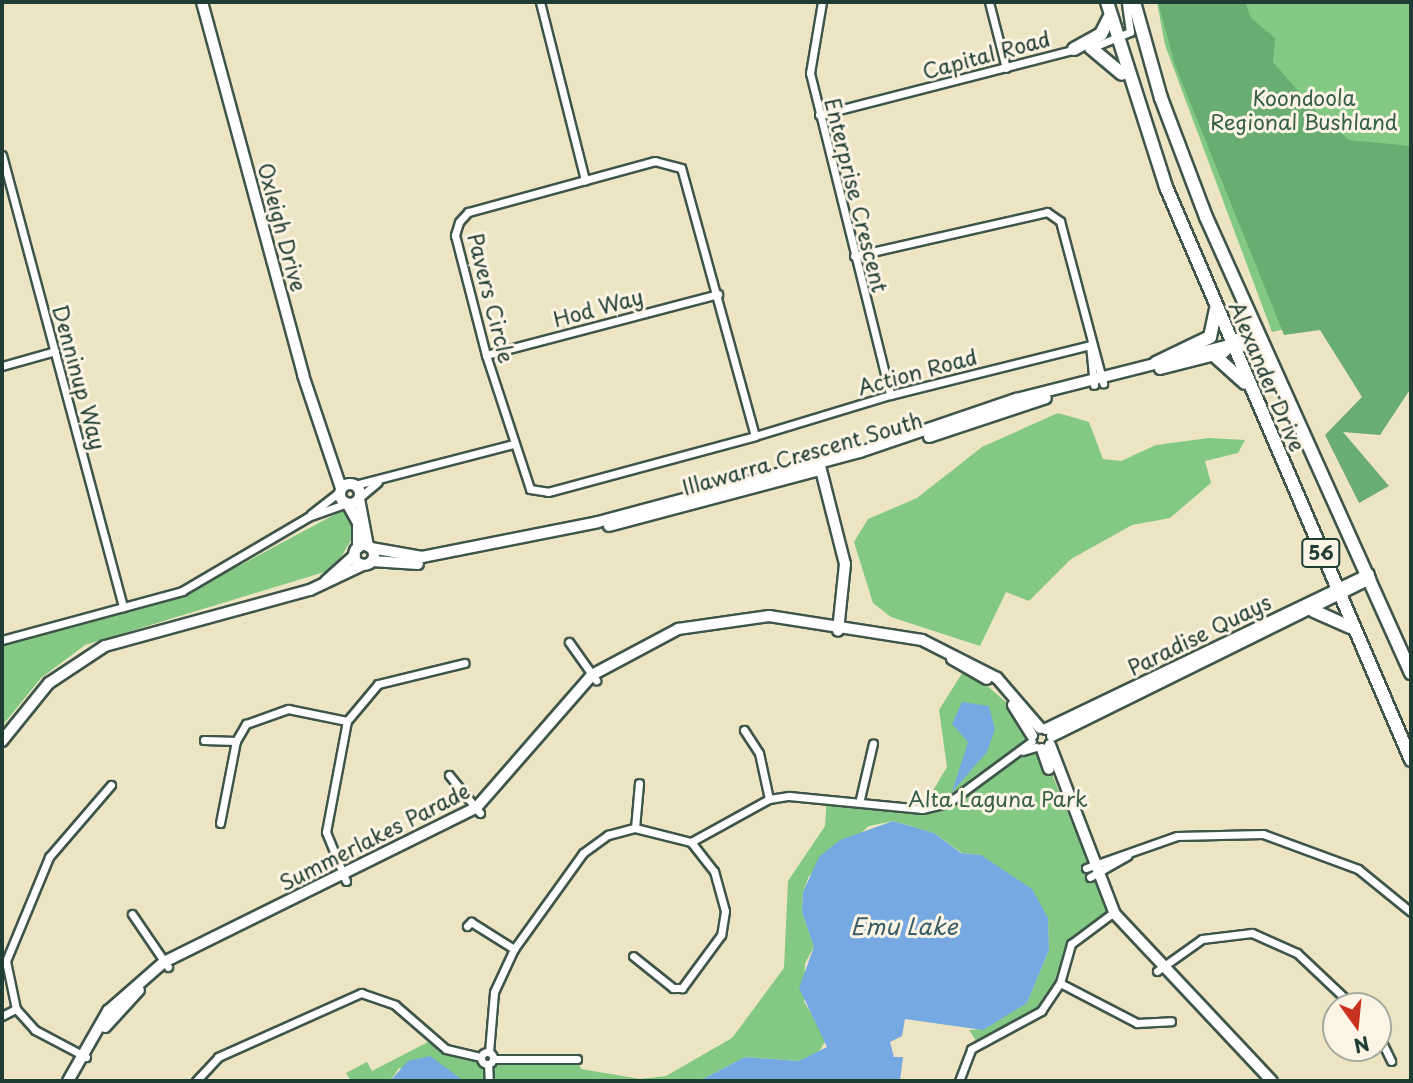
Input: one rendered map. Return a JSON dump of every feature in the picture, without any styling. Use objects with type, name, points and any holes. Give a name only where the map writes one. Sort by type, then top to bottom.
[{"type":"main road","name":"Alexander Drive","points":[[1107,2],[1131,90],[1216,302],[1411,760]]},
{"type":"main road","name":"Alexander Drive","points":[[1134,2],[1161,98],[1245,307],[1411,673]]},
{"type":"main road","points":[[1074,49],[1101,34],[1110,16]]},
{"type":"main road","points":[[1091,48],[1115,62],[1131,90]]},
{"type":"main road","points":[[1156,363],[1210,337],[1217,321],[1216,302]]},
{"type":"main road","points":[[1215,356],[1257,401]]},
{"type":"main road","points":[[1314,611],[1340,618],[1355,632]]},
{"type":"street","name":"Oxleigh Drive","points":[[202,2],[306,386],[347,487]]},
{"type":"street","points":[[540,2],[585,180]]},
{"type":"street","name":"Enterprise Crescent","points":[[822,2],[810,73],[890,395]]},
{"type":"street","points":[[989,2],[1006,68]]},
{"type":"street","points":[[1117,40],[1131,27],[1126,2]]},
{"type":"street","name":"Capital Road","points":[[819,115],[1117,40]]},
{"type":"street","name":"Denninup Way","points":[[2,155],[123,607]]},
{"type":"street","name":"Pavers Circle","points":[[655,161],[681,168],[718,294],[755,436],[548,492],[530,489],[513,444],[486,355],[455,236],[459,222],[468,212],[655,161]]},
{"type":"street","points":[[854,256],[1047,212],[1060,221],[1098,381]]},
{"type":"street","name":"Hod Way","points":[[486,355],[718,294]]},
{"type":"street","points":[[1245,307],[1244,332],[1234,344],[1250,347],[1272,365]]},
{"type":"street","name":"Illawarra Crescent South","points":[[1098,381],[1215,356],[1234,344]]},
{"type":"street","name":"Illawarra Crescent South","points":[[2,741],[49,683],[105,646],[324,583],[367,563],[434,561],[628,522],[824,466],[1156,363],[1234,344]]},
{"type":"street","name":"Action Road","points":[[755,436],[890,395],[1090,345]]},
{"type":"street","points":[[2,366],[55,352]]},
{"type":"street","points":[[2,640],[182,591],[308,517],[347,487],[513,444]]},
{"type":"street","points":[[824,466],[845,564],[834,627]]},
{"type":"street","name":"Illawarra Crescent South","points":[[324,583],[363,549],[432,556],[598,522],[824,466]]},
{"type":"street","points":[[308,517],[359,498],[381,480]]},
{"type":"street","points":[[347,487],[359,498],[363,549],[367,563]]},
{"type":"street","points":[[347,487],[347,503],[358,523],[367,563]]},
{"type":"street","name":"Paradise Quays","points":[[691,842],[769,799],[860,799],[922,809],[948,803],[1015,753],[1369,576]]},
{"type":"street","name":"Paradise Quays","points":[[1119,700],[1314,611],[1338,593]]},
{"type":"street","name":"Summerlakes Parade","points":[[68,1081],[108,1011],[166,964],[478,811],[594,677],[654,638],[703,622],[769,616],[914,644],[961,663],[1009,699],[1041,739],[1091,871],[1111,914],[1263,1081]]},
{"type":"street","points":[[569,642],[594,677]]},
{"type":"street","points":[[344,878],[326,832],[347,721],[378,684],[464,663]]},
{"type":"street","points":[[220,823],[236,741],[246,724],[288,709],[347,721]]},
{"type":"street","points":[[744,730],[759,753],[769,799]]},
{"type":"street","points":[[204,740],[236,741]]},
{"type":"street","points":[[860,799],[873,743]]},
{"type":"street","points":[[449,775],[478,811]]},
{"type":"street","points":[[635,828],[639,783]]},
{"type":"street","points":[[84,1056],[35,1030],[16,1009],[6,961],[34,884],[111,785]]},
{"type":"street","points":[[489,1081],[494,992],[514,948],[583,853],[608,835],[635,828],[691,842],[715,871],[725,911],[721,935],[682,988],[673,988],[633,956]]},
{"type":"street","points":[[1091,871],[1130,853],[1204,832],[1263,834],[1358,869],[1411,912]]},
{"type":"street","points":[[132,914],[166,964]]},
{"type":"street","points":[[958,1081],[971,1049],[1041,1011],[1060,983],[1071,944],[1111,914]]},
{"type":"street","points":[[467,926],[471,922],[514,948]]},
{"type":"street","points":[[1159,969],[1202,939],[1252,933],[1297,953],[1338,992]]},
{"type":"street","name":"Summerlakes Parade","points":[[1159,969],[1272,1081]]},
{"type":"street","points":[[1060,983],[1137,1023],[1171,1021]]},
{"type":"street","points":[[196,1081],[218,1057],[361,993],[395,1005],[446,1049],[491,1062],[577,1059]]},
{"type":"street","points":[[2,1016],[16,1009]]},
{"type":"street","points":[[481,1057],[489,1052]]},
{"type":"street","name":"Summerlakes Parade","points":[[75,1081],[84,1056]]},
{"type":"green space","name":"Koondoola Regional Bushland","points":[[1157,2],[1411,2],[1411,300],[1272,332],[1165,45]]},
{"type":"green space","name":"Koondoola Regional Bushland","points":[[1158,2],[1245,2],[1251,18],[1275,38],[1273,62],[1319,115],[1349,140],[1411,146],[1411,388],[1380,435],[1343,432],[1389,486],[1359,503],[1325,435],[1362,397],[1320,330],[1284,335],[1175,65]]},
{"type":"green space","points":[[1058,413],[1089,422],[1103,459],[1121,461],[1156,445],[1209,438],[1245,440],[1238,453],[1205,461],[1211,483],[1170,518],[1132,525],[1071,559],[1029,601],[1006,592],[980,646],[891,617],[873,603],[854,542],[868,519],[917,498],[982,447]]},
{"type":"green space","points":[[341,511],[350,516],[354,535],[334,569],[85,645],[41,678],[2,726],[2,646],[179,598]]},
{"type":"green space","name":"Alta Laguna Park","points":[[966,667],[1017,712],[1033,745],[1042,749],[1109,915],[1071,944],[1060,983],[1041,1011],[978,1044],[969,1030],[983,1029],[1027,1003],[1049,950],[1048,918],[981,855],[962,853],[934,833],[893,821],[869,826],[809,876],[803,892],[802,912],[814,947],[805,963],[804,1002],[827,1038],[817,1055],[799,1061],[745,1057],[699,1081],[464,1081],[399,1068],[390,1081],[351,1081],[346,1073],[367,1062],[372,1071],[432,1040],[486,1064],[577,1059],[581,1069],[640,1079],[666,1076],[732,1038],[784,968],[788,881],[825,826],[827,796],[922,809],[947,767],[939,710]]},
{"type":"water","points":[[962,702],[989,706],[995,729],[987,752],[952,792],[968,742],[952,724]]},
{"type":"water","name":"Emu Lake","points":[[893,821],[934,833],[961,853],[981,855],[1032,889],[1048,918],[1049,950],[1027,1003],[983,1030],[905,1019],[902,1036],[890,1042],[894,1057],[903,1057],[900,1081],[699,1081],[745,1057],[799,1061],[827,1047],[799,988],[814,947],[802,912],[803,892],[819,857],[840,840]]},
{"type":"water","points":[[430,1056],[464,1081],[390,1081],[408,1061]]}]
